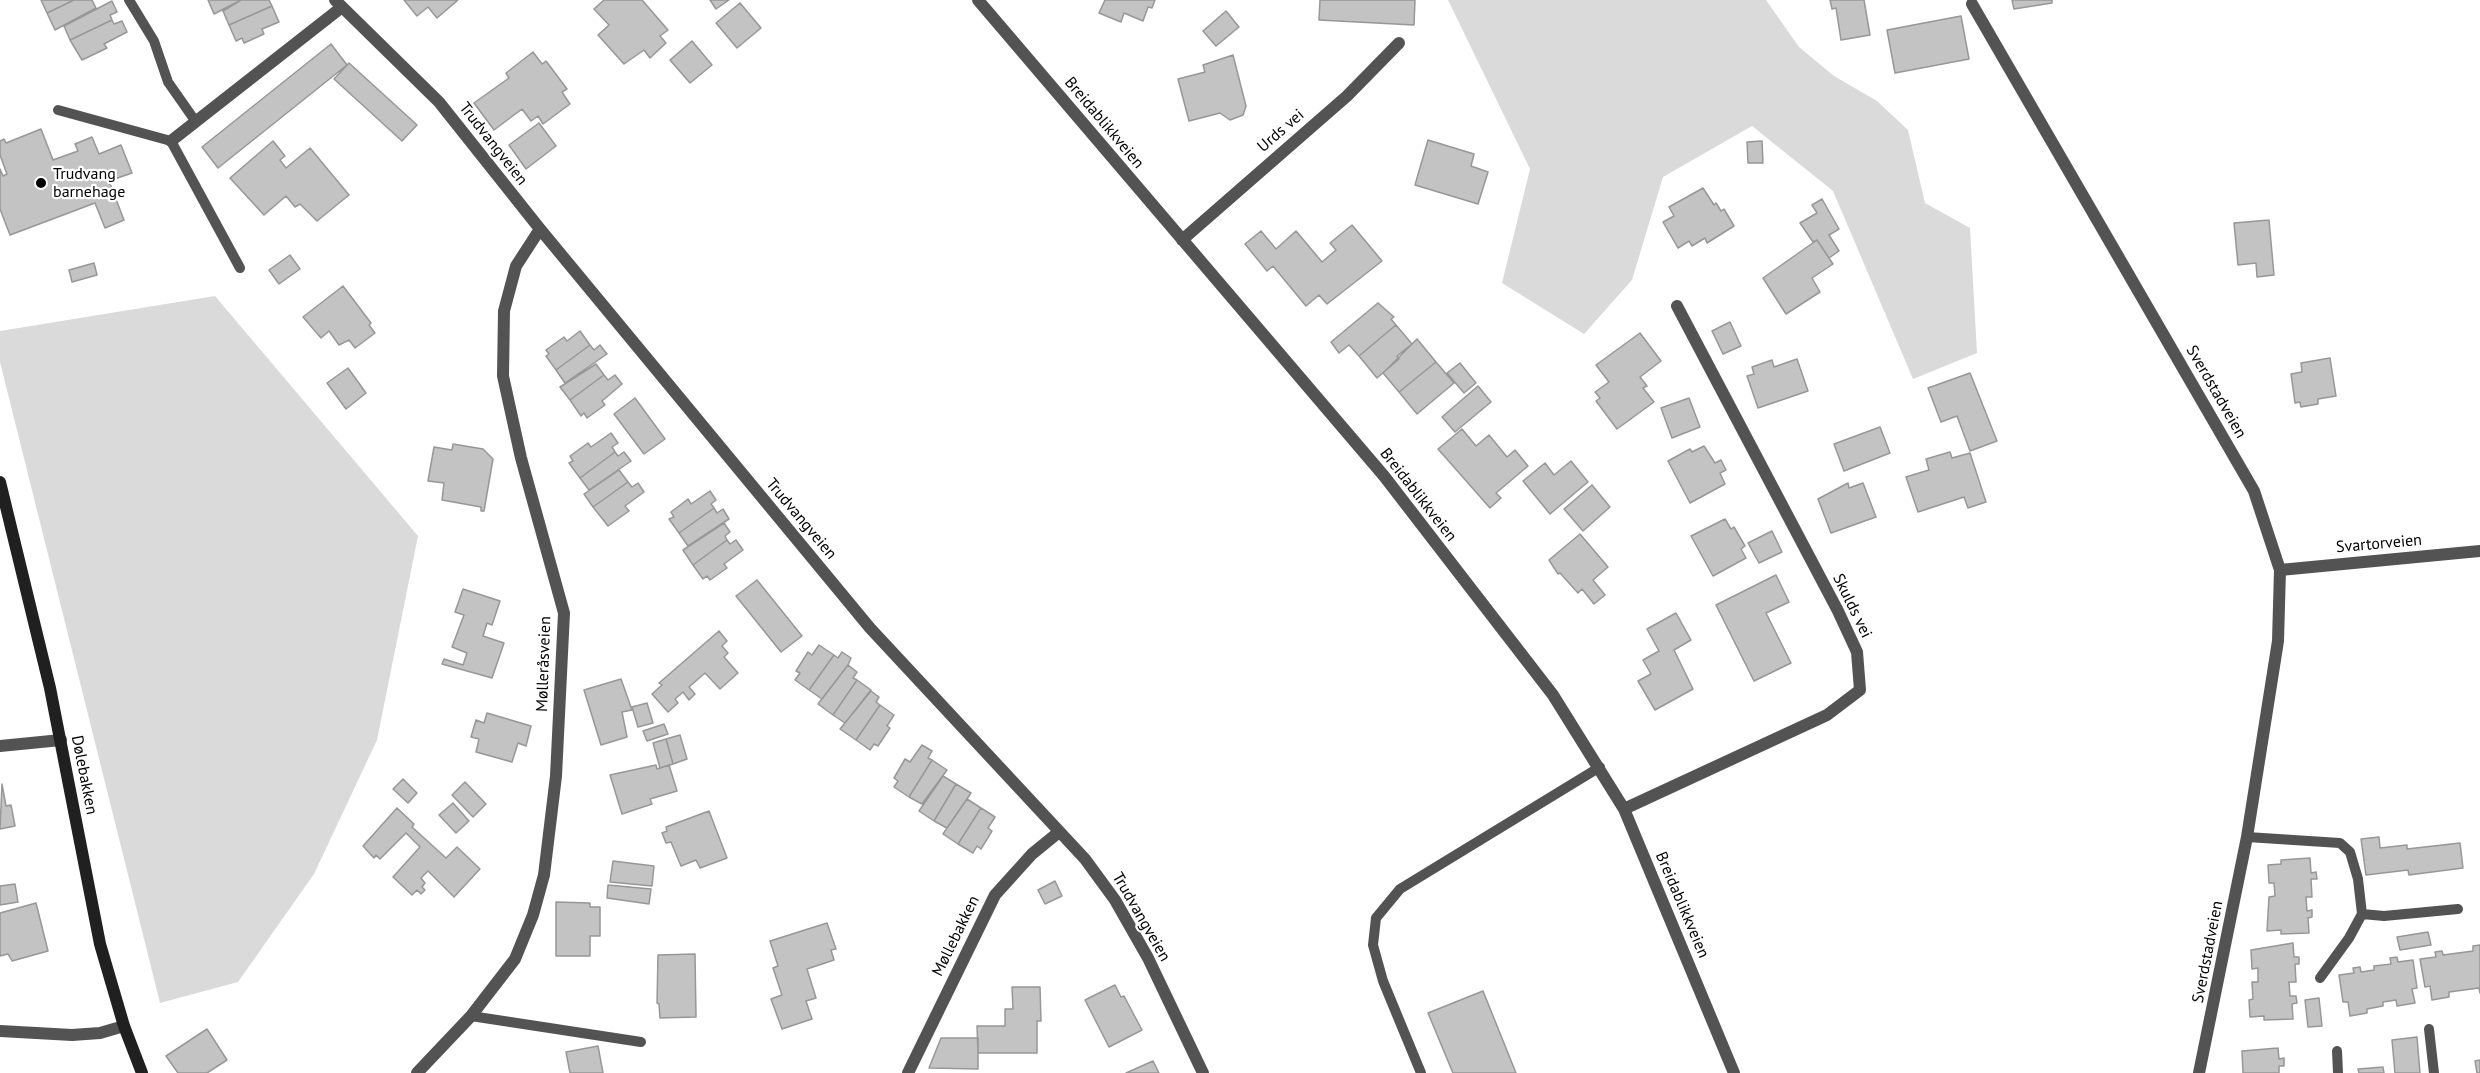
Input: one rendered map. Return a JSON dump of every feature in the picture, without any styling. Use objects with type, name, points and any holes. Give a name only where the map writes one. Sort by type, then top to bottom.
[{"type":"main road","name":"Dølebakken","points":[[0,482],[61,740],[93,914],[124,1026],[142,1073]]},
{"type":"street","name":"Breidablikkveien","points":[[978,0],[1384,476],[1553,694],[1624,809],[1734,1073]]},
{"type":"street","name":"Sverdstadveien","points":[[1972,2],[2254,491],[2280,570],[2278,640],[2247,837],[2199,1073]]},
{"type":"street","name":"Trudvangveien","points":[[171,141],[338,3],[439,102],[540,229],[870,628],[1085,859],[1115,900],[1148,958],[1203,1073]]},
{"type":"street","name":"Urds vei","points":[[1182,240],[1347,96],[1399,43]]},
{"type":"street","name":"Mølleråsveien","points":[[421,1072],[471,1016],[515,959],[533,915],[544,875],[556,776],[564,613],[521,458],[503,376],[504,311],[516,266],[540,229]]},
{"type":"street","name":"Skulds vei","points":[[1624,809],[1827,715],[1860,690],[1857,652],[1838,612],[1677,306]]},
{"type":"street","name":"Svartorveien","points":[[2280,570],[2480,551]]},
{"type":"street","points":[[0,746],[61,740]]},
{"type":"street","name":"Møllebakken","points":[[908,1073],[995,895],[1032,854],[1059,832]]},
{"type":"street","points":[[0,1031],[72,1035],[100,1033],[124,1026]]},
{"type":"lane","points":[[129,0],[154,41],[168,82],[196,122]]},
{"type":"lane","points":[[58,110],[171,141],[240,268]]},
{"type":"lane","points":[[1421,1073],[1383,981],[1373,945],[1376,918],[1400,889],[1600,767]]},
{"type":"lane","points":[[2247,837],[2340,843],[2350,852],[2358,879],[2362,914],[2349,938],[2320,978]]},
{"type":"lane","points":[[2362,914],[2384,916],[2458,909]]},
{"type":"lane","points":[[471,1016],[641,1042]]},
{"type":"lane","points":[[2429,1029],[2434,1073]]},
{"type":"lane","points":[[2337,1052],[2338,1073]]},
{"type":"shaded area","points":[[1448,0],[1766,0],[1799,47],[1834,76],[1877,101],[1908,130],[1925,203],[1970,228],[1977,353],[1913,379],[1833,191],[1752,126],[1663,177],[1632,280],[1584,334],[1502,283],[1530,169]]},
{"type":"shaded area","points":[[215,296],[418,536],[377,740],[314,874],[238,982],[160,1003],[0,362],[0,331]]},
{"type":"building","points":[[41,0],[74,0],[47,13]]},
{"type":"building","points":[[74,0],[92,0],[96,8],[55,30],[47,13]]},
{"type":"building","points":[[208,0],[241,0],[214,14]]},
{"type":"building","points":[[241,0],[269,0],[272,6],[229,25],[223,11]]},
{"type":"building","points":[[404,0],[458,0],[437,18],[428,7],[417,16]]},
{"type":"building","points":[[604,0],[642,0],[668,30],[660,36],[666,43],[650,58],[644,50],[624,64],[598,35],[609,25],[594,9]]},
{"type":"building","points":[[710,0],[729,0],[716,9]]},
{"type":"building","points":[[1105,0],[1155,0],[1152,8],[1148,7],[1143,21],[1124,13],[1121,22],[1099,13]]},
{"type":"building","points":[[1320,0],[1415,0],[1414,25],[1319,20]]},
{"type":"building","points":[[1830,0],[1864,0],[1870,35],[1841,40],[1836,8],[1832,9]]},
{"type":"building","points":[[2012,0],[2052,0],[2052,3],[2014,9]]},
{"type":"building","points":[[112,1],[117,12],[110,15],[112,20],[70,40],[64,26]]},
{"type":"building","points":[[740,3],[761,28],[737,48],[716,23]]},
{"type":"building","points":[[272,6],[279,22],[262,29],[264,34],[244,43],[242,38],[236,41],[229,25]]},
{"type":"building","points":[[1226,11],[1239,27],[1216,46],[1203,31]]},
{"type":"building","points":[[1961,16],[1969,59],[1895,73],[1887,30]]},
{"type":"building","points":[[112,20],[114,24],[122,21],[127,32],[104,44],[107,48],[82,60],[70,40]]},
{"type":"building","points":[[692,41],[712,65],[690,83],[670,60]]},
{"type":"building","points":[[331,44],[347,65],[218,168],[202,147]]},
{"type":"building","points":[[533,52],[542,64],[546,61],[567,89],[562,92],[570,104],[543,124],[538,116],[531,121],[522,109],[494,130],[474,103],[509,78],[506,73]]},
{"type":"building","points":[[1233,55],[1246,106],[1243,115],[1230,120],[1220,113],[1189,121],[1178,79],[1205,72],[1203,65]]},
{"type":"building","points":[[349,63],[417,125],[402,141],[334,79]]},
{"type":"building","points":[[539,123],[556,146],[526,169],[509,145]]},
{"type":"building","points":[[41,129],[53,160],[78,151],[75,144],[92,137],[99,154],[121,145],[132,173],[109,181],[124,220],[105,228],[95,203],[10,235],[0,209],[0,169],[3,176],[7,174],[0,155],[0,141],[4,139],[6,143]]},
{"type":"building","points":[[1428,140],[1474,154],[1471,166],[1488,172],[1478,204],[1415,185]]},
{"type":"building","points":[[273,141],[285,156],[280,160],[286,168],[310,148],[349,195],[317,221],[300,204],[295,207],[286,196],[264,215],[230,178]]},
{"type":"building","points":[[1762,141],[1763,163],[1748,163],[1747,142]]},
{"type":"building","points":[[1703,188],[1714,205],[1716,203],[1721,211],[1724,209],[1734,226],[1707,243],[1705,238],[1692,246],[1689,241],[1678,248],[1663,222],[1674,216],[1669,207]]},
{"type":"building","points":[[1822,199],[1839,229],[1829,235],[1839,251],[1829,258],[1817,240],[1813,242],[1800,223],[1817,213],[1812,205]]},
{"type":"building","points":[[2269,220],[2274,275],[2257,277],[2256,263],[2238,265],[2234,223]]},
{"type":"building","points":[[1352,225],[1382,261],[1327,304],[1319,295],[1306,306],[1273,266],[1267,271],[1245,244],[1261,231],[1276,249],[1296,231],[1322,262],[1336,250],[1330,243]]},
{"type":"building","points":[[1817,240],[1833,264],[1812,278],[1820,292],[1786,314],[1763,278]]},
{"type":"building","points":[[290,255],[300,269],[279,284],[269,270]]},
{"type":"building","points":[[94,263],[97,275],[72,282],[69,270]]},
{"type":"building","points":[[343,286],[371,323],[369,325],[375,333],[355,348],[349,340],[339,345],[329,331],[321,338],[303,317]]},
{"type":"building","points":[[1378,303],[1394,317],[1391,319],[1396,325],[1359,356],[1349,345],[1339,353],[1331,342]]},
{"type":"building","points":[[1730,322],[1741,346],[1723,354],[1712,331]]},
{"type":"building","points":[[1396,325],[1412,344],[1397,356],[1399,359],[1377,378],[1359,356]]},
{"type":"building","points":[[580,331],[590,345],[556,370],[546,356],[549,354],[546,350],[564,337],[567,341]]},
{"type":"building","points":[[1640,333],[1661,361],[1640,377],[1647,386],[1643,388],[1654,402],[1617,429],[1596,401],[1600,398],[1595,392],[1609,382],[1596,365]]},
{"type":"building","points":[[1417,339],[1436,362],[1399,392],[1383,373]]},
{"type":"building","points":[[590,345],[594,350],[600,345],[607,354],[565,383],[556,370]]},
{"type":"building","points":[[2330,358],[2336,396],[2318,399],[2318,404],[2301,407],[2300,402],[2295,403],[2291,374],[2302,372],[2301,363]]},
{"type":"building","points":[[1797,359],[1808,391],[1758,408],[1747,376],[1754,374],[1752,367],[1772,360],[1774,367]]},
{"type":"building","points":[[1436,362],[1454,383],[1417,414],[1399,392]]},
{"type":"building","points":[[1460,363],[1476,383],[1464,393],[1447,373]]},
{"type":"building","points":[[596,364],[604,375],[570,400],[560,387]]},
{"type":"building","points":[[348,368],[366,393],[346,409],[327,383]]},
{"type":"building","points":[[1970,373],[1997,441],[1970,451],[1957,416],[1941,422],[1928,388]]},
{"type":"building","points":[[604,375],[608,380],[615,375],[622,384],[602,401],[605,405],[587,418],[584,413],[581,416],[570,400]]},
{"type":"building","points":[[1478,386],[1491,402],[1455,432],[1442,417]]},
{"type":"building","points":[[635,398],[665,439],[644,454],[614,414]]},
{"type":"building","points":[[1689,398],[1700,427],[1672,438],[1661,408]]},
{"type":"building","points":[[1880,427],[1890,453],[1844,471],[1834,444]]},
{"type":"building","points":[[1462,429],[1476,446],[1489,435],[1507,457],[1515,450],[1528,466],[1496,493],[1501,498],[1490,508],[1438,449]]},
{"type":"building","points":[[611,433],[618,443],[612,447],[615,452],[580,478],[569,463],[573,461],[570,456],[588,443],[591,447]]},
{"type":"building","points":[[453,444],[483,449],[493,459],[484,511],[481,511],[481,507],[442,500],[444,483],[428,481],[434,447],[452,450]]},
{"type":"building","points":[[1704,446],[1715,463],[1721,460],[1726,470],[1720,473],[1725,484],[1690,503],[1668,461],[1690,449],[1692,452]]},
{"type":"building","points":[[615,452],[618,456],[624,452],[631,461],[589,490],[580,478]]},
{"type":"building","points":[[1950,452],[1952,458],[1970,453],[1986,502],[1968,508],[1964,497],[1918,512],[1906,477],[1929,470],[1926,459]]},
{"type":"building","points":[[1571,461],[1588,482],[1550,514],[1523,481],[1545,463],[1554,475]]},
{"type":"building","points":[[619,470],[628,482],[593,507],[584,494]]},
{"type":"building","points":[[628,482],[632,487],[638,483],[644,492],[625,506],[629,511],[608,526],[593,507]]},
{"type":"building","points":[[1848,483],[1849,488],[1863,483],[1876,517],[1831,533],[1818,499]]},
{"type":"building","points":[[1592,485],[1610,507],[1583,531],[1564,509]]},
{"type":"building","points":[[710,491],[716,500],[711,504],[714,508],[679,533],[669,519],[674,517],[671,512],[688,499],[691,504]]},
{"type":"building","points":[[714,508],[717,513],[723,509],[729,519],[688,546],[679,533]]},
{"type":"building","points":[[1725,519],[1731,529],[1734,527],[1745,546],[1741,549],[1746,558],[1713,576],[1691,536]]},
{"type":"building","points":[[724,523],[730,532],[725,536],[727,540],[693,565],[683,550]]},
{"type":"building","points":[[1772,531],[1782,552],[1759,563],[1748,543]]},
{"type":"building","points":[[1580,534],[1608,567],[1593,580],[1605,595],[1594,604],[1582,589],[1578,593],[1560,573],[1558,574],[1549,560]]},
{"type":"building","points":[[727,540],[730,544],[736,540],[743,550],[724,564],[727,568],[710,580],[707,576],[703,579],[693,565]]},
{"type":"building","points":[[1776,575],[1789,602],[1766,613],[1791,663],[1754,681],[1716,605]]},
{"type":"building","points":[[757,580],[802,636],[781,652],[736,596]]},
{"type":"building","points":[[463,589],[500,601],[492,625],[487,623],[483,636],[504,643],[492,678],[442,664],[444,659],[463,665],[467,653],[452,647],[464,615],[455,612]]},
{"type":"building","points":[[1676,613],[1691,640],[1674,650],[1693,689],[1655,710],[1638,681],[1651,674],[1643,660],[1659,651],[1647,629]]},
{"type":"building","points":[[719,631],[727,641],[722,646],[728,653],[724,657],[738,673],[720,689],[705,673],[689,687],[695,694],[689,700],[683,692],[675,699],[678,703],[668,712],[652,694],[662,685],[659,683]]},
{"type":"building","points":[[819,645],[834,655],[809,690],[795,680],[800,673],[796,671],[808,652],[812,655]]},
{"type":"building","points":[[842,652],[851,658],[822,699],[809,690],[834,655],[838,658]]},
{"type":"building","points":[[848,665],[857,672],[853,678],[857,680],[833,715],[818,704]]},
{"type":"building","points":[[621,679],[632,710],[622,712],[627,737],[601,745],[584,690]]},
{"type":"building","points":[[857,680],[871,690],[845,723],[833,715]]},
{"type":"building","points":[[871,691],[879,697],[876,702],[880,705],[856,740],[840,729]]},
{"type":"building","points":[[647,703],[653,723],[638,727],[632,707]]},
{"type":"building","points":[[880,705],[894,715],[887,726],[890,728],[878,746],[874,744],[870,750],[856,740]]},
{"type":"building","points":[[487,713],[531,726],[526,746],[518,743],[512,762],[476,752],[479,739],[471,737],[476,720],[484,723]]},
{"type":"building","points":[[664,724],[668,734],[647,741],[643,731]]},
{"type":"building","points":[[680,735],[687,759],[673,764],[666,739]]},
{"type":"building","points":[[666,739],[673,764],[660,768],[653,743]]},
{"type":"building","points":[[922,745],[932,751],[928,758],[932,760],[909,797],[894,787],[898,781],[894,778],[905,759],[910,762]]},
{"type":"building","points":[[932,760],[947,770],[922,804],[909,797]]},
{"type":"building","points":[[656,765],[657,769],[669,765],[677,791],[650,799],[652,804],[622,814],[610,775]]},
{"type":"building","points":[[943,776],[956,784],[934,821],[919,811]]},
{"type":"building","points":[[403,779],[417,793],[408,803],[393,789]]},
{"type":"building","points":[[465,782],[486,804],[473,817],[452,795]]},
{"type":"building","points":[[2,784],[6,806],[11,805],[15,826],[0,829]]},
{"type":"building","points":[[956,784],[971,793],[947,828],[934,821]]},
{"type":"building","points":[[967,799],[981,808],[958,844],[943,834]]},
{"type":"building","points":[[453,803],[469,821],[456,833],[439,815]]},
{"type":"building","points":[[397,808],[414,824],[412,827],[446,858],[457,847],[480,869],[454,897],[428,871],[421,878],[425,883],[422,887],[425,890],[421,894],[417,890],[412,895],[393,877],[420,847],[406,833],[380,859],[376,855],[374,858],[363,846]]},
{"type":"building","points":[[981,808],[995,817],[988,828],[992,831],[981,849],[977,846],[973,853],[958,844]]},
{"type":"building","points":[[709,811],[727,858],[700,868],[696,860],[681,866],[671,842],[666,843],[662,833],[667,831],[666,827]]},
{"type":"building","points":[[2379,837],[2380,848],[2407,845],[2407,849],[2460,843],[2463,868],[2409,875],[2408,870],[2366,875],[2361,839]]},
{"type":"building","points":[[2310,858],[2311,873],[2316,872],[2317,879],[2311,879],[2312,897],[2306,897],[2307,911],[2312,910],[2312,917],[2308,918],[2309,933],[2281,934],[2281,930],[2267,931],[2269,897],[2275,896],[2274,883],[2269,883],[2268,865],[2281,864],[2281,860]]},
{"type":"building","points":[[613,861],[654,866],[652,886],[610,882]]},
{"type":"building","points":[[1055,881],[1062,896],[1045,904],[1038,890]]},
{"type":"building","points":[[15,884],[18,902],[0,905],[0,886]]},
{"type":"building","points":[[608,885],[651,889],[649,904],[607,898]]},
{"type":"building","points":[[556,902],[590,903],[590,907],[600,907],[600,936],[590,936],[590,956],[556,956]]},
{"type":"building","points":[[36,903],[48,951],[12,961],[8,954],[0,956],[0,913]]},
{"type":"building","points":[[827,923],[836,949],[831,950],[834,960],[807,969],[816,998],[806,1001],[812,1019],[782,1029],[771,999],[782,995],[773,968],[778,966],[770,941]]},
{"type":"building","points":[[2428,932],[2431,945],[2400,950],[2397,937]]},
{"type":"building","points":[[2293,943],[2294,957],[2299,957],[2299,964],[2295,964],[2296,982],[2289,982],[2290,996],[2296,996],[2297,1003],[2292,1004],[2293,1019],[2264,1020],[2264,1016],[2250,1017],[2249,1000],[2253,999],[2252,982],[2258,982],[2258,968],[2252,969],[2251,950]]},
{"type":"building","points":[[2480,945],[2480,993],[2479,988],[2449,992],[2449,997],[2432,1000],[2430,986],[2425,987],[2420,959],[2436,957],[2435,952],[2442,951],[2443,955],[2473,951],[2473,946]]},
{"type":"building","points":[[695,954],[696,1017],[660,1018],[657,1003],[658,955]]},
{"type":"building","points":[[2397,957],[2398,962],[2413,960],[2417,988],[2412,989],[2415,1003],[2397,1006],[2396,1000],[2383,1002],[2383,1006],[2367,1009],[2367,1013],[2350,1016],[2348,1002],[2343,1002],[2339,975],[2354,973],[2353,968],[2360,967],[2361,972],[2374,970],[2374,966],[2391,964],[2390,958]]},
{"type":"building","points":[[1115,985],[1121,997],[1124,996],[1142,1030],[1109,1047],[1085,1000]]},
{"type":"building","points":[[1012,987],[1040,987],[1041,1021],[1037,1021],[1037,1053],[978,1053],[977,1026],[1005,1026],[1005,1009],[1013,1009]]},
{"type":"building","points":[[1483,991],[1516,1073],[1453,1073],[1428,1013]]},
{"type":"building","points":[[2319,998],[2322,1026],[2308,1027],[2305,1000]]},
{"type":"building","points":[[207,1029],[227,1060],[207,1073],[178,1073],[166,1056]]},
{"type":"building","points":[[2417,1037],[2420,1073],[2395,1073],[2392,1040]]},
{"type":"building","points":[[941,1038],[978,1038],[978,1069],[929,1068]]},
{"type":"building","points":[[598,1046],[603,1073],[570,1073],[566,1052]]},
{"type":"building","points":[[2278,1048],[2279,1059],[2284,1058],[2284,1066],[2279,1066],[2279,1073],[2243,1073],[2242,1051]]},
{"type":"building","points":[[2480,1060],[2480,1073],[2477,1073],[2475,1061]]},
{"type":"building","points":[[1153,1061],[1159,1073],[1126,1073]]},
{"type":"building","points":[[2383,1067],[2384,1073],[2359,1073],[2358,1069]]},
{"type":"place","name":"Trudvang barnehage","points":[[41,183]]}]
